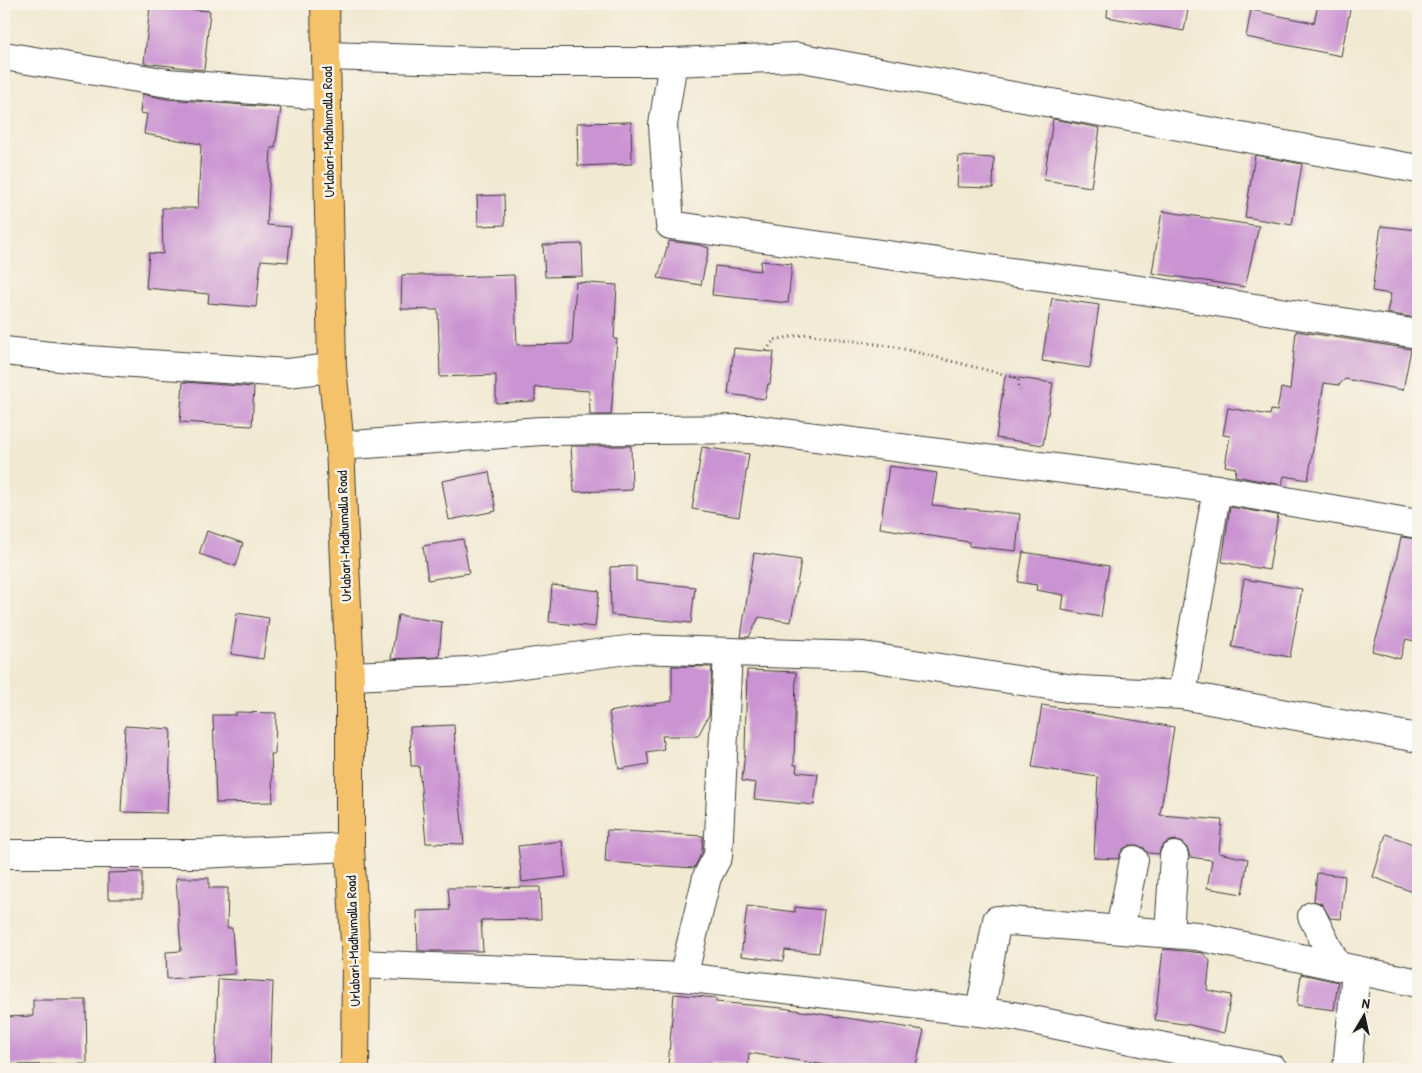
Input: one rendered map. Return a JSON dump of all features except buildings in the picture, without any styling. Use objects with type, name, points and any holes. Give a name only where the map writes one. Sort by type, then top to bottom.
[{"type":"main road","name":"Urlabari-Madhumalla Road","points":[[325,4],[332,368],[340,446],[350,676],[350,847],[356,964],[355,1069]]},
{"type":"street","points":[[4,56],[168,84],[328,96]]},
{"type":"street","points":[[327,56],[514,62],[673,62],[797,57],[1418,169]]},
{"type":"street","points":[[673,62],[663,125],[670,224],[1141,290],[1418,334]]},
{"type":"street","points":[[4,351],[88,360],[288,373],[332,368]]},
{"type":"street","points":[[340,446],[541,431],[754,429],[1217,489],[1418,524]]},
{"type":"street","points":[[1182,695],[1217,489]]},
{"type":"street","points":[[350,676],[469,671],[634,649],[863,656],[1080,690],[1182,695],[1418,738]]},
{"type":"street","points":[[683,977],[707,877],[718,856],[728,652]]},
{"type":"street","points":[[4,854],[199,854],[350,847]]},
{"type":"street","points":[[1168,934],[1174,856]]},
{"type":"street","points":[[1120,930],[1134,860]]},
{"type":"street","points":[[1312,916],[1347,968],[1348,1069]]},
{"type":"street","points":[[980,1012],[997,920],[1198,936],[1417,981]]},
{"type":"street","points":[[356,964],[683,977],[1013,1016],[1273,1069]]},
{"type":"path","points":[[766,351],[774,340],[806,334],[896,347],[1018,378],[1020,390]]}]
